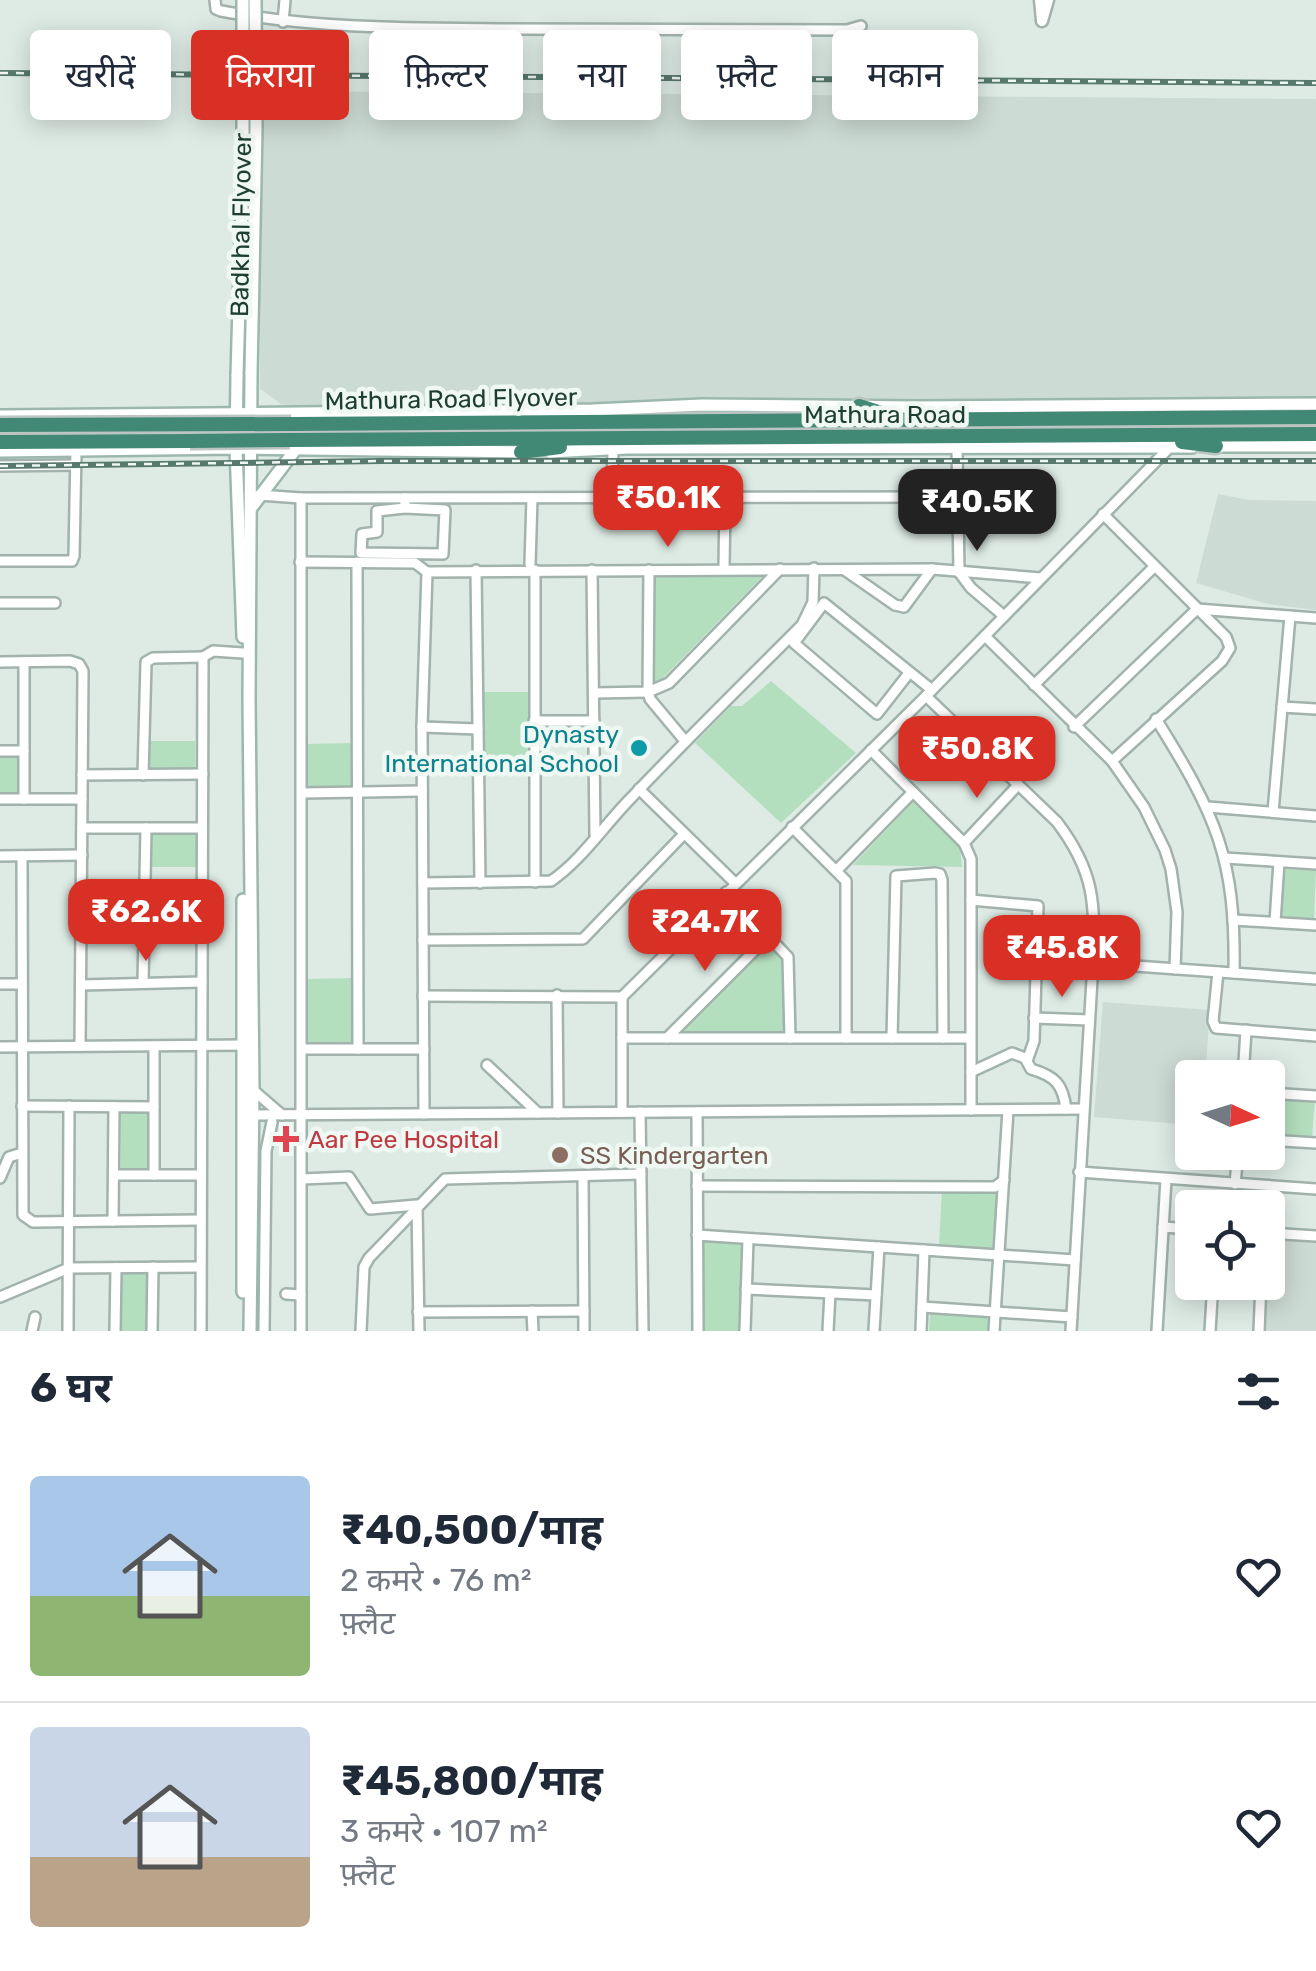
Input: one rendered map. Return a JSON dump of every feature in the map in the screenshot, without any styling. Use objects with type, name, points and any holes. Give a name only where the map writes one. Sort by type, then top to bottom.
[{"type":"highway","points":[[859,406],[903,420]]},
{"type":"highway","name":"Mathura Road","points":[[903,420],[1316,417]]},
{"type":"highway","name":"Mathura Road Flyover","points":[[0,424],[903,420]]},
{"type":"highway","points":[[1135,435],[1316,434]]},
{"type":"highway","points":[[1135,435],[1216,446]]},
{"type":"highway","name":"Mathura Road","points":[[635,438],[1135,435]]},
{"type":"highway","points":[[521,452],[635,438]]},
{"type":"highway","name":"Mathura Road Flyover","points":[[0,442],[635,438]]},
{"type":"main road","name":"Badkhal Flyover","points":[[243,0],[244,389]]},
{"type":"main road","name":"Badkhal Flyover","points":[[244,374],[256,128],[255,0]]},
{"type":"main road","points":[[244,389],[237,413],[236,448],[248,1045],[253,1090],[248,1115],[252,1133],[246,1331]]},
{"type":"main road","points":[[244,389],[274,413]]},
{"type":"main road","points":[[244,389],[251,413],[252,449],[246,1331]]},
{"type":"main road","points":[[129,414],[156,406],[220,406],[244,389]]},
{"type":"main road","points":[[0,416],[593,410],[702,404],[1316,404]]},
{"type":"main road","points":[[194,413],[203,422],[204,437],[197,448]]},
{"type":"main road","points":[[274,413],[272,429],[279,449]]},
{"type":"main road","points":[[0,451],[1316,446]]},
{"type":"main road","points":[[250,508],[296,449]]},
{"type":"street","points":[[215,0],[220,11],[283,22],[436,28],[698,30],[847,30],[861,26]]},
{"type":"street","points":[[283,22],[284,0]]},
{"type":"street","points":[[957,447],[960,572],[971,588],[1004,616]]},
{"type":"street","points":[[622,1112],[622,998],[1170,447]]},
{"type":"street","points":[[612,498],[613,450]]},
{"type":"street","points":[[0,561],[72,560],[76,451]]},
{"type":"street","points":[[0,466],[76,465]]},
{"type":"street","points":[[260,495],[405,503],[532,498],[956,497]]},
{"type":"street","points":[[301,498],[301,1331]]},
{"type":"street","points":[[532,498],[535,882]]},
{"type":"street","points":[[724,569],[725,498]]},
{"type":"street","points":[[440,554],[362,553],[362,534],[376,532],[377,512],[405,503],[445,510],[445,548],[440,554],[440,570]]},
{"type":"street","points":[[1103,514],[1226,637],[1230,648],[1222,661],[1112,761]]},
{"type":"street","points":[[300,562],[415,563],[427,572],[532,567],[932,569],[1041,578]]},
{"type":"street","points":[[357,562],[358,1049]]},
{"type":"street","points":[[1034,684],[1154,567]]},
{"type":"street","points":[[423,883],[551,882],[565,872],[685,741],[802,625],[812,602],[814,568]]},
{"type":"street","points":[[594,693],[648,692],[669,684],[780,569]]},
{"type":"street","points":[[844,570],[895,605],[904,607],[932,569]]},
{"type":"street","points":[[476,570],[480,882]]},
{"type":"street","points":[[592,570],[595,835]]},
{"type":"street","points":[[649,570],[648,692],[685,741]]},
{"type":"street","points":[[424,1114],[422,728],[427,572]]},
{"type":"street","points":[[0,603],[55,603]]},
{"type":"street","points":[[909,674],[877,714],[794,644],[824,603],[909,674],[1018,784],[1064,832],[1089,875],[1095,910],[1093,963],[1071,1331]]},
{"type":"street","points":[[1074,727],[1197,609],[1316,618]]},
{"type":"street","points":[[1273,812],[1290,616]]},
{"type":"street","points":[[984,636],[1112,761],[1144,807],[1166,850],[1177,912],[1174,969]]},
{"type":"street","points":[[201,1331],[203,658],[212,651],[243,653]]},
{"type":"street","points":[[143,775],[146,662],[153,658],[203,658]]},
{"type":"street","points":[[0,662],[70,661],[79,664],[83,671],[80,1046]]},
{"type":"street","points":[[24,662],[24,799]]},
{"type":"street","points":[[1282,707],[1316,709]]},
{"type":"street","points":[[1156,719],[1208,807],[1226,858],[1234,974]]},
{"type":"street","points":[[534,721],[594,721]]},
{"type":"street","points":[[422,728],[478,729]]},
{"type":"street","points":[[871,750],[964,843],[971,859],[971,1110]]},
{"type":"street","points":[[0,751],[24,751]]},
{"type":"street","points":[[82,775],[202,774]]},
{"type":"street","points":[[964,843],[1018,784]]},
{"type":"street","points":[[639,789],[735,884]]},
{"type":"street","points":[[303,793],[422,791]]},
{"type":"street","points":[[837,870],[913,792]]},
{"type":"street","points":[[0,799],[82,799]]},
{"type":"street","points":[[1208,807],[1316,816]]},
{"type":"street","points":[[792,827],[846,881],[846,1038]]},
{"type":"street","points":[[82,828],[202,828]]},
{"type":"street","points":[[143,984],[146,828]]},
{"type":"street","points":[[423,940],[583,939],[684,834]]},
{"type":"street","points":[[0,856],[82,855]]},
{"type":"street","points":[[22,856],[23,1215],[33,1222],[200,1220]]},
{"type":"street","points":[[1226,858],[1316,864]]},
{"type":"street","points":[[1275,922],[1279,862]]},
{"type":"street","points":[[892,1038],[896,876],[935,873],[942,880],[943,1038]]},
{"type":"street","points":[[726,892],[788,957],[790,1038]]},
{"type":"street","points":[[971,900],[1038,906],[1034,1041],[1026,1061]]},
{"type":"street","points":[[1233,920],[1316,925]]},
{"type":"street","points":[[667,1038],[769,936]]},
{"type":"street","points":[[1093,963],[1316,979],[1316,964]]},
{"type":"street","points":[[1218,972],[1216,1028],[1316,1036]]},
{"type":"street","points":[[81,985],[202,982]]},
{"type":"street","points":[[0,984],[22,984]]},
{"type":"street","points":[[556,995],[558,1113]]},
{"type":"street","points":[[423,996],[622,998]]},
{"type":"street","points":[[1034,1018],[1089,1020]]},
{"type":"street","points":[[1244,1060],[1246,1030]]},
{"type":"street","points":[[622,1038],[970,1038]]},
{"type":"street","points":[[0,1046],[248,1045]]},
{"type":"street","points":[[154,1046],[154,1175]]},
{"type":"street","points":[[302,1049],[424,1049]]},
{"type":"street","points":[[971,1072],[1012,1053],[1026,1061],[1030,1069],[1048,1074],[1064,1089],[1066,1109]]},
{"type":"street","points":[[487,1065],[538,1113]]},
{"type":"street","points":[[253,1090],[282,1115]]},
{"type":"street","points":[[1285,1093],[1316,1096]]},
{"type":"street","points":[[22,1106],[154,1107]]},
{"type":"street","points":[[68,1106],[68,1331]]},
{"type":"street","points":[[113,1221],[114,1106]]},
{"type":"street","points":[[248,1115],[1083,1109]]},
{"type":"street","points":[[994,1331],[1008,1110]]},
{"type":"street","points":[[640,1112],[643,1331]]},
{"type":"street","points":[[697,1112],[698,1331]]},
{"type":"street","points":[[252,1133],[282,1115]]},
{"type":"street","points":[[264,1331],[266,1151],[272,1122]]},
{"type":"street","points":[[1285,1141],[1316,1143]]},
{"type":"street","points":[[0,1178],[9,1158],[22,1154]]},
{"type":"street","points":[[1236,1184],[1237,1170]]},
{"type":"street","points":[[1080,1172],[1316,1189]]},
{"type":"street","points":[[361,1331],[364,1267],[445,1179],[641,1174]]},
{"type":"street","points":[[114,1175],[200,1175]]},
{"type":"street","points":[[583,1176],[584,1331]]},
{"type":"street","points":[[302,1178],[349,1177],[370,1209],[417,1205]]},
{"type":"street","points":[[1157,1331],[1166,1178]]},
{"type":"street","points":[[697,1186],[995,1186],[1004,1180]]},
{"type":"street","points":[[417,1205],[419,1331]]},
{"type":"street","points":[[1163,1227],[1175,1227]]},
{"type":"street","points":[[1285,1234],[1316,1236]]},
{"type":"street","points":[[698,1235],[1075,1260]]},
{"type":"street","points":[[744,1331],[748,1238]]},
{"type":"street","points":[[874,1331],[879,1247]]},
{"type":"street","points":[[921,1331],[924,1250]]},
{"type":"street","points":[[0,1297],[69,1268],[200,1267]]},
{"type":"street","points":[[115,1331],[116,1268]]},
{"type":"street","points":[[152,1331],[153,1268]]},
{"type":"street","points":[[746,1289],[876,1295]]},
{"type":"street","points":[[828,1331],[830,1293]]},
{"type":"street","points":[[286,1294],[301,1295]]},
{"type":"street","points":[[1210,1331],[1212,1300]]},
{"type":"street","points":[[1259,1331],[1261,1300]]},
{"type":"street","points":[[922,1308],[1072,1317]]},
{"type":"street","points":[[532,1311],[533,1331]]},
{"type":"street","points":[[418,1312],[584,1311]]},
{"type":"street","points":[[32,1331],[36,1317]]},
{"type":"shaded area","points":[[349,92],[369,92],[369,120],[523,120],[523,93],[543,93],[543,120],[661,120],[661,94],[681,94],[681,120],[812,120],[812,95],[832,95],[832,120],[978,120],[978,96],[1316,99],[1316,407],[305,409],[281,404],[260,389],[260,120],[349,120]]},
{"type":"shaded area","points":[[1218,494],[1249,500],[1316,501],[1316,610],[1268,604],[1196,583]]},
{"type":"shaded area","points":[[1103,1002],[1210,1010],[1206,1060],[1175,1060],[1175,1124],[1094,1117]]},
{"type":"shaded area","points":[[1285,1239],[1316,1241],[1316,1331],[1265,1331],[1267,1300],[1285,1300]]},
{"type":"green space","points":[[764,575],[654,687],[654,576]]},
{"type":"green space","points":[[771,681],[856,753],[781,823],[695,743],[731,706],[742,706]]},
{"type":"green space","points":[[482,692],[529,692],[528,759],[481,758]]},
{"type":"green space","points":[[150,741],[195,741],[195,770],[150,770]]},
{"type":"green space","points":[[351,743],[351,788],[308,789],[307,744]]},
{"type":"green space","points":[[0,756],[20,756],[20,795],[0,795]]},
{"type":"green space","points":[[913,802],[960,848],[962,867],[853,865]]},
{"type":"green space","points":[[150,834],[196,834],[196,867],[150,867]]},
{"type":"green space","points":[[1284,869],[1316,871],[1314,919],[1281,917]]},
{"type":"green space","points":[[767,943],[784,961],[784,1033],[682,1033]]},
{"type":"green space","points":[[352,978],[352,1044],[308,1045],[308,979]]},
{"type":"green space","points":[[1285,1098],[1315,1100],[1312,1139],[1285,1137]]},
{"type":"green space","points":[[121,1111],[149,1111],[149,1172],[121,1171]]},
{"type":"green space","points":[[997,1186],[993,1249],[939,1245],[942,1188]]},
{"type":"green space","points":[[704,1239],[744,1242],[741,1331],[703,1331]]},
{"type":"green space","points":[[120,1274],[147,1274],[147,1331],[120,1331]]},
{"type":"green space","points":[[930,1314],[988,1318],[987,1331],[929,1331]]},
{"type":"railway","points":[[0,73],[1316,83]]},
{"type":"railway","points":[[0,466],[381,461],[1316,461]]},
{"type":"place","name":"Dynasty International School","points":[[639,748]]},
{"type":"place","name":"Aar Pee Hospital","points":[[286,1139]]},
{"type":"place","name":"SS Kindergarten","points":[[560,1155]]}]
